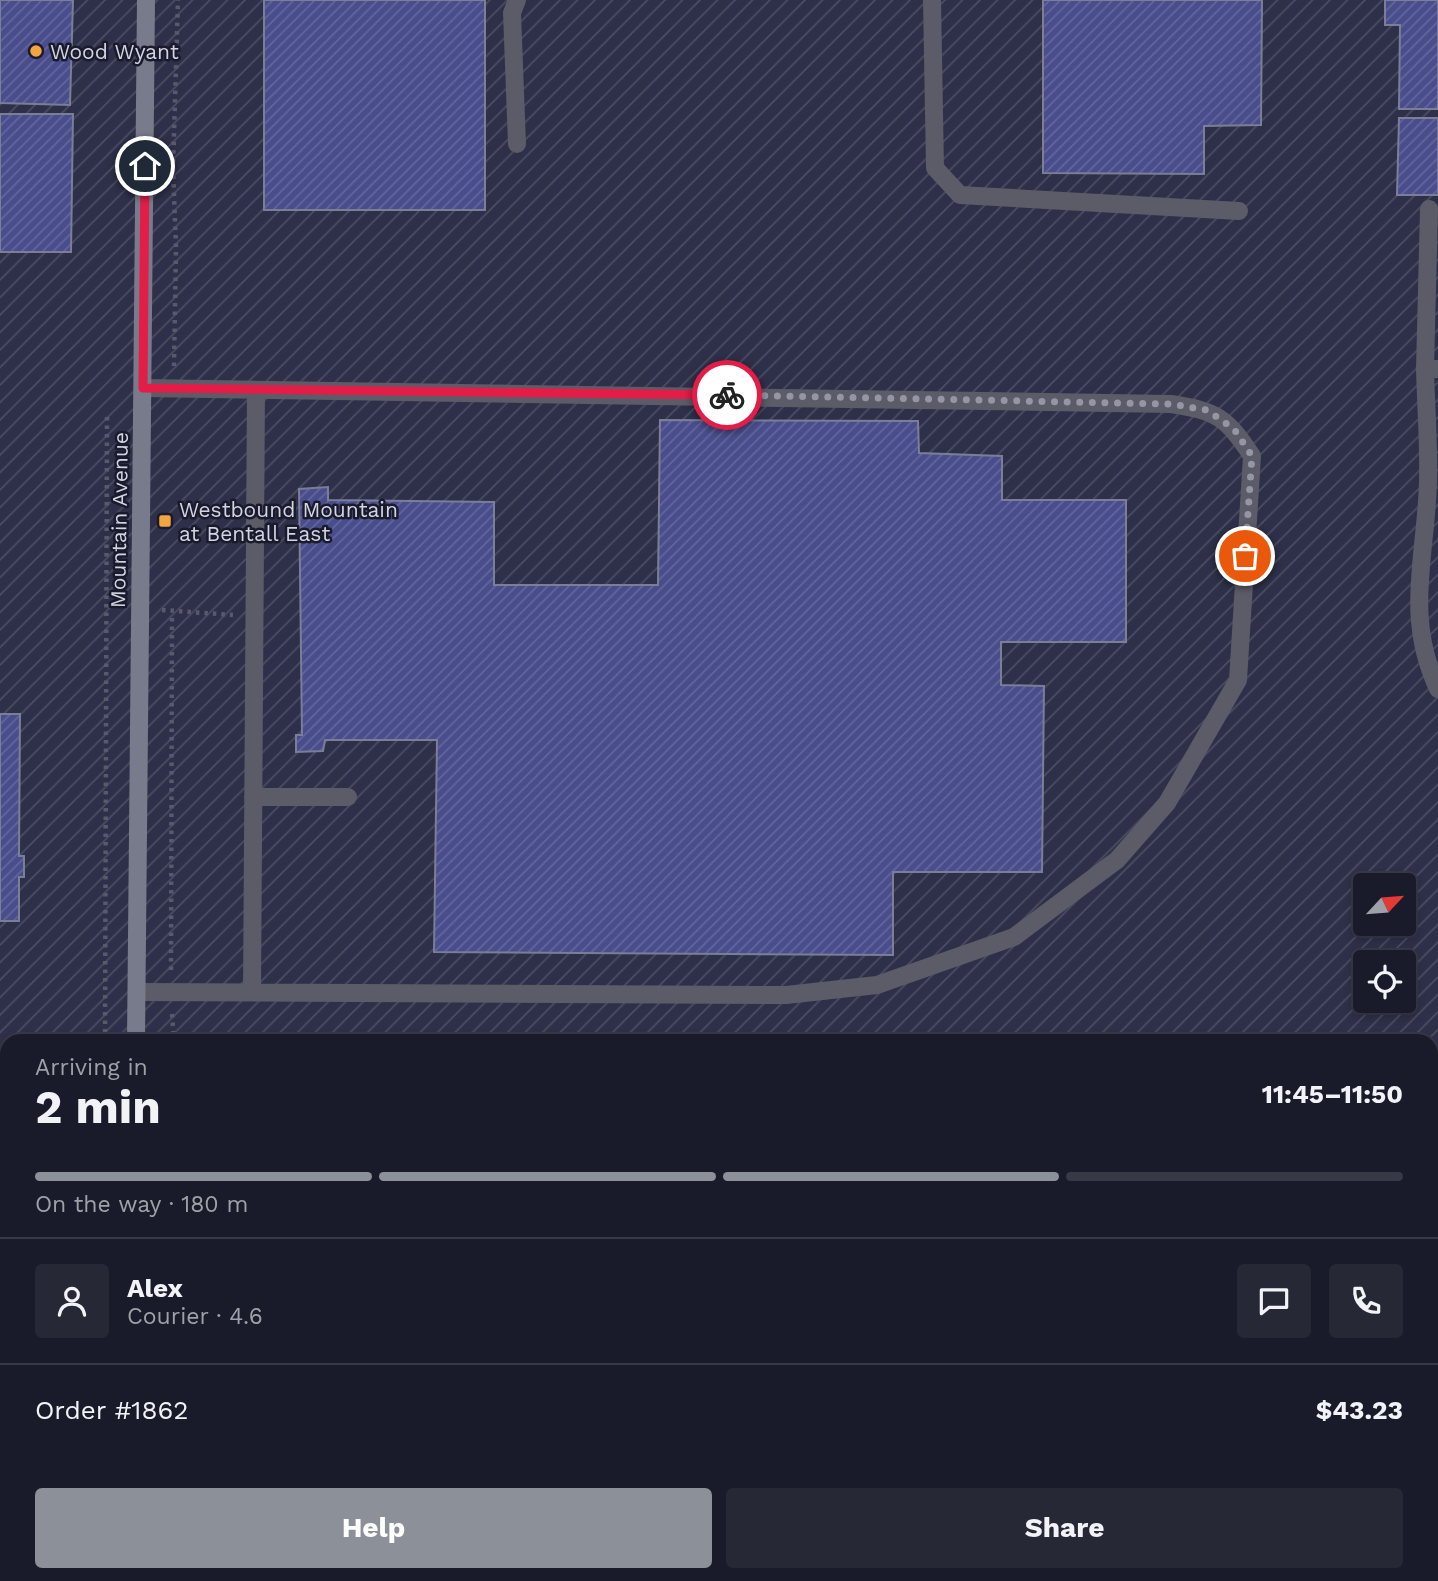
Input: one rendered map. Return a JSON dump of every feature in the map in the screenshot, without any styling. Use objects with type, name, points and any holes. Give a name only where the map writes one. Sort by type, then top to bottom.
[{"type":"street","name":"Mountain Avenue","points":[[136,1034],[146,0]]},
{"type":"lane","points":[[517,0],[512,13],[517,144]]},
{"type":"lane","points":[[932,0],[935,168],[960,195],[1239,211]]},
{"type":"lane","points":[[1429,209],[1432,369],[1428,483],[1417,607],[1430,671],[1438,688]]},
{"type":"lane","points":[[137,992],[786,995],[877,985],[1014,937],[1117,860],[1167,803],[1238,680],[1252,456],[1234,429],[1207,410],[1171,404],[143,388]]},
{"type":"lane","points":[[252,992],[256,390]]},
{"type":"lane","points":[[253,797],[348,797]]},
{"type":"path","points":[[174,388],[172,335],[176,247],[173,167],[178,0]]},
{"type":"path","points":[[105,1034],[107,417]]},
{"type":"path","points":[[141,606],[172,612],[254,616]]},
{"type":"path","points":[[172,612],[170,992],[173,1034]]},
{"type":"shaded area","points":[[0,0],[1438,0],[1438,1034],[0,1034]]},
{"type":"building","name":"Wood Wyant","points":[[0,0],[73,0],[70,105],[0,103]]},
{"type":"building","points":[[264,0],[485,0],[485,210],[264,210]]},
{"type":"building","points":[[1043,0],[1262,0],[1261,125],[1204,126],[1204,174],[1043,173]]},
{"type":"building","points":[[1385,0],[1438,0],[1438,109],[1399,109],[1400,25],[1385,25]]},
{"type":"building","points":[[0,114],[73,114],[71,252],[0,252]]},
{"type":"building","points":[[1399,118],[1438,118],[1438,195],[1397,195]]},
{"type":"building","points":[[660,420],[918,421],[919,453],[1002,456],[1002,500],[1126,500],[1126,642],[1001,642],[1001,685],[1044,686],[1042,872],[893,872],[893,955],[434,952],[437,740],[325,740],[323,751],[296,752],[296,735],[302,735],[299,489],[328,487],[328,500],[494,502],[494,585],[658,585]]},
{"type":"building","points":[[0,714],[20,714],[19,856],[24,856],[24,877],[19,877],[19,921],[0,921]]},
{"type":"way so far","points":[[727,395],[1171,404],[1207,410],[1234,429],[1252,456],[1245,556]]},
{"type":"place","name":"Wood Wyant","points":[[36,51]]},
{"type":"place","name":"Westbound Mountain at Bentall East","points":[[165,521]]},
{"type":"route","points":[[145,166],[143,388],[727,395]]}]
